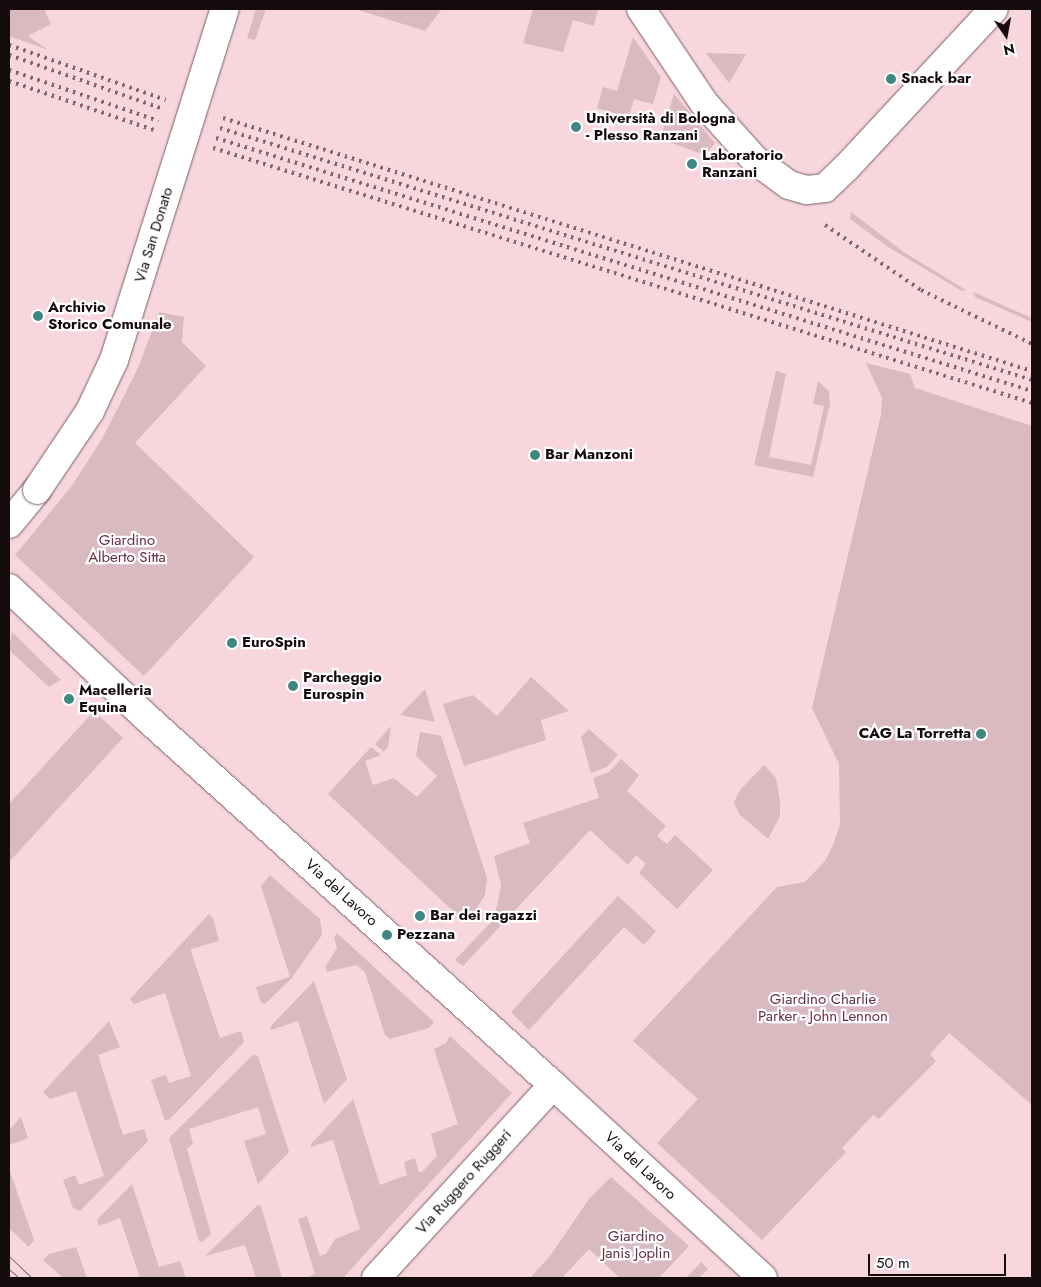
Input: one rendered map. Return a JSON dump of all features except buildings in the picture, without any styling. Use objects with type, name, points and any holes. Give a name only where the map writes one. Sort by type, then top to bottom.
[{"type":"main road","name":"Via San Donato","points":[[9,524],[37,490],[90,411],[114,360],[225,9]]},
{"type":"main road","points":[[641,9],[704,103],[755,160],[789,185],[807,190],[825,188],[952,56],[994,9]]},
{"type":"main road","name":"Via del Lavoro","points":[[9,588],[163,732],[763,1278]]},
{"type":"main road","name":"Via Ruggero Ruggeri","points":[[376,1278],[553,1085]]},
{"type":"green space","points":[[9,9],[44,9],[51,24],[28,36],[48,50],[9,36]]},
{"type":"green space","points":[[256,9],[266,9],[255,40],[247,38]]},
{"type":"green space","points":[[355,9],[442,9],[425,31]]},
{"type":"green space","points":[[533,9],[598,9],[594,26],[573,20],[563,52],[523,43]]},
{"type":"green space","points":[[633,37],[661,77],[653,104],[634,99],[629,117],[597,108],[603,87],[617,91]]},
{"type":"green space","points":[[706,53],[746,54],[729,83]]},
{"type":"green space","points":[[674,94],[715,143],[705,155],[660,139]]},
{"type":"green space","points":[[851,212],[905,253],[966,290],[962,291],[888,247],[850,219]]},
{"type":"green space","points":[[973,292],[1032,318],[1032,322],[975,297]]},
{"type":"green space","name":"Giardino Alberto Sitta","points":[[159,312],[184,317],[182,342],[206,366],[135,443],[254,557],[144,676],[15,555],[71,487],[102,439],[138,368]]},
{"type":"green space","name":"Giardino Charlie Parker - John Lennon","points":[[866,363],[910,374],[915,388],[1032,426],[1032,1105],[949,1033],[930,1054],[936,1061],[879,1119],[873,1115],[842,1148],[846,1152],[762,1240],[657,1143],[698,1099],[633,1041],[777,887],[805,882],[825,861],[840,825],[839,764],[812,708],[881,415],[882,398]]},
{"type":"green space","points":[[776,371],[786,374],[769,457],[811,465],[824,406],[813,404],[818,381],[829,391],[830,404],[813,477],[754,465]]},
{"type":"green space","points":[[12,632],[61,680],[49,687],[9,650]]},
{"type":"green space","points":[[531,677],[569,711],[541,720],[546,740],[464,766],[443,704],[473,695],[497,716]]},
{"type":"green space","points":[[425,689],[435,722],[400,715]]},
{"type":"green space","points":[[94,711],[123,738],[9,862],[9,804]]},
{"type":"green space","points":[[391,726],[388,747],[384,752],[375,744]]},
{"type":"green space","points":[[589,729],[618,755],[607,767],[591,773],[581,737]]},
{"type":"green space","points":[[420,732],[441,736],[487,878],[485,895],[467,924],[328,794],[371,747],[381,755],[365,761],[373,785],[394,778],[417,797],[437,776],[416,756]]},
{"type":"green space","points":[[621,759],[639,775],[627,791],[666,826],[657,836],[667,844],[675,835],[713,870],[677,909],[639,873],[646,864],[636,855],[628,865],[590,830],[463,966],[455,960],[491,922],[497,906],[501,885],[494,856],[530,843],[523,823],[599,798],[593,778],[609,772]]},
{"type":"green space","points":[[764,765],[776,778],[780,802],[780,816],[768,839],[739,814],[734,802],[740,790]]},
{"type":"green space","points":[[270,875],[320,919],[322,935],[291,979],[265,1004],[261,1003],[256,987],[290,977],[261,886]]},
{"type":"green space","points":[[618,896],[656,931],[644,945],[624,927],[529,1030],[511,1012]]},
{"type":"green space","points":[[209,914],[213,918],[219,941],[191,949],[192,954],[220,1038],[241,1031],[244,1042],[170,1119],[165,1121],[151,1080],[166,1075],[169,1083],[191,1076],[165,993],[134,1004],[130,999]]},
{"type":"green space","points":[[337,933],[434,1022],[429,1028],[390,1039],[385,1035],[365,972],[356,965],[327,972],[325,967],[337,948],[334,938]]},
{"type":"green space","points":[[314,981],[347,1079],[324,1104],[298,1021],[271,1030],[270,1027]]},
{"type":"green space","points":[[109,1021],[120,1047],[98,1055],[123,1135],[144,1129],[148,1141],[80,1211],[73,1208],[63,1180],[75,1175],[79,1185],[104,1176],[76,1091],[50,1099],[43,1092]]},
{"type":"green space","points":[[450,1036],[512,1093],[343,1278],[305,1278],[315,1274],[298,1219],[307,1216],[320,1256],[326,1254],[335,1239],[360,1229],[333,1140],[311,1147],[311,1144],[353,1099],[380,1185],[407,1175],[404,1162],[415,1158],[419,1172],[422,1172],[437,1156],[431,1134],[458,1124],[434,1049],[446,1043]]},
{"type":"green space","points":[[253,1055],[258,1056],[289,1152],[258,1184],[244,1141],[266,1134],[258,1107],[189,1129],[193,1143],[187,1149],[211,1234],[202,1242],[199,1241],[169,1138]]},
{"type":"green space","points":[[21,1117],[28,1138],[9,1145],[9,1130]]},
{"type":"green space","points":[[9,1169],[34,1240],[29,1247],[9,1228]]},
{"type":"green space","name":"Giardino Janis Joplin","points":[[611,1177],[689,1246],[659,1278],[620,1278],[589,1249],[562,1278],[530,1278],[550,1256],[589,1199]]},
{"type":"green space","points":[[132,1184],[159,1267],[180,1261],[186,1278],[140,1278],[120,1218],[99,1226],[97,1220]]},
{"type":"green space","points":[[258,1205],[261,1206],[282,1278],[256,1278],[245,1245],[205,1256]]},
{"type":"green space","points":[[76,1247],[87,1278],[63,1278],[43,1260],[49,1254]]},
{"type":"green space","points":[[701,1262],[708,1269],[699,1278],[686,1278]]},
{"type":"tram line","points":[[9,1256],[32,1278]]},
{"type":"tram line","points":[[9,1269],[19,1278]]},
{"type":"railway","points":[[9,45],[166,100]]},
{"type":"railway","points":[[9,55],[163,109]]},
{"type":"railway","points":[[9,70],[159,121]]},
{"type":"railway","points":[[9,81],[157,131]]},
{"type":"railway","points":[[223,118],[1032,371]]},
{"type":"railway","points":[[220,128],[1032,380]]},
{"type":"railway","points":[[216,138],[1032,391]]},
{"type":"railway","points":[[213,148],[1032,403]]},
{"type":"railway","points":[[825,225],[921,290],[1032,344]]},
{"type":"place","name":"Snack bar","points":[[891,79]]},
{"type":"place","name":"Università di Bologna - Plesso Ranzani","points":[[576,127]]},
{"type":"place","name":"Laboratorio Ranzani","points":[[692,164]]},
{"type":"place","name":"Archivio Storico Comunale","points":[[38,316]]},
{"type":"place","name":"Bar Manzoni","points":[[535,455]]},
{"type":"place","name":"EuroSpin","points":[[232,643]]},
{"type":"place","name":"Parcheggio Eurospin","points":[[293,686]]},
{"type":"place","name":"Macelleria Equina","points":[[69,699]]},
{"type":"place","name":"CAG La Torretta","points":[[981,734]]},
{"type":"place","name":"Bar dei ragazzi","points":[[420,916]]},
{"type":"place","name":"Pezzana","points":[[387,935]]}]
